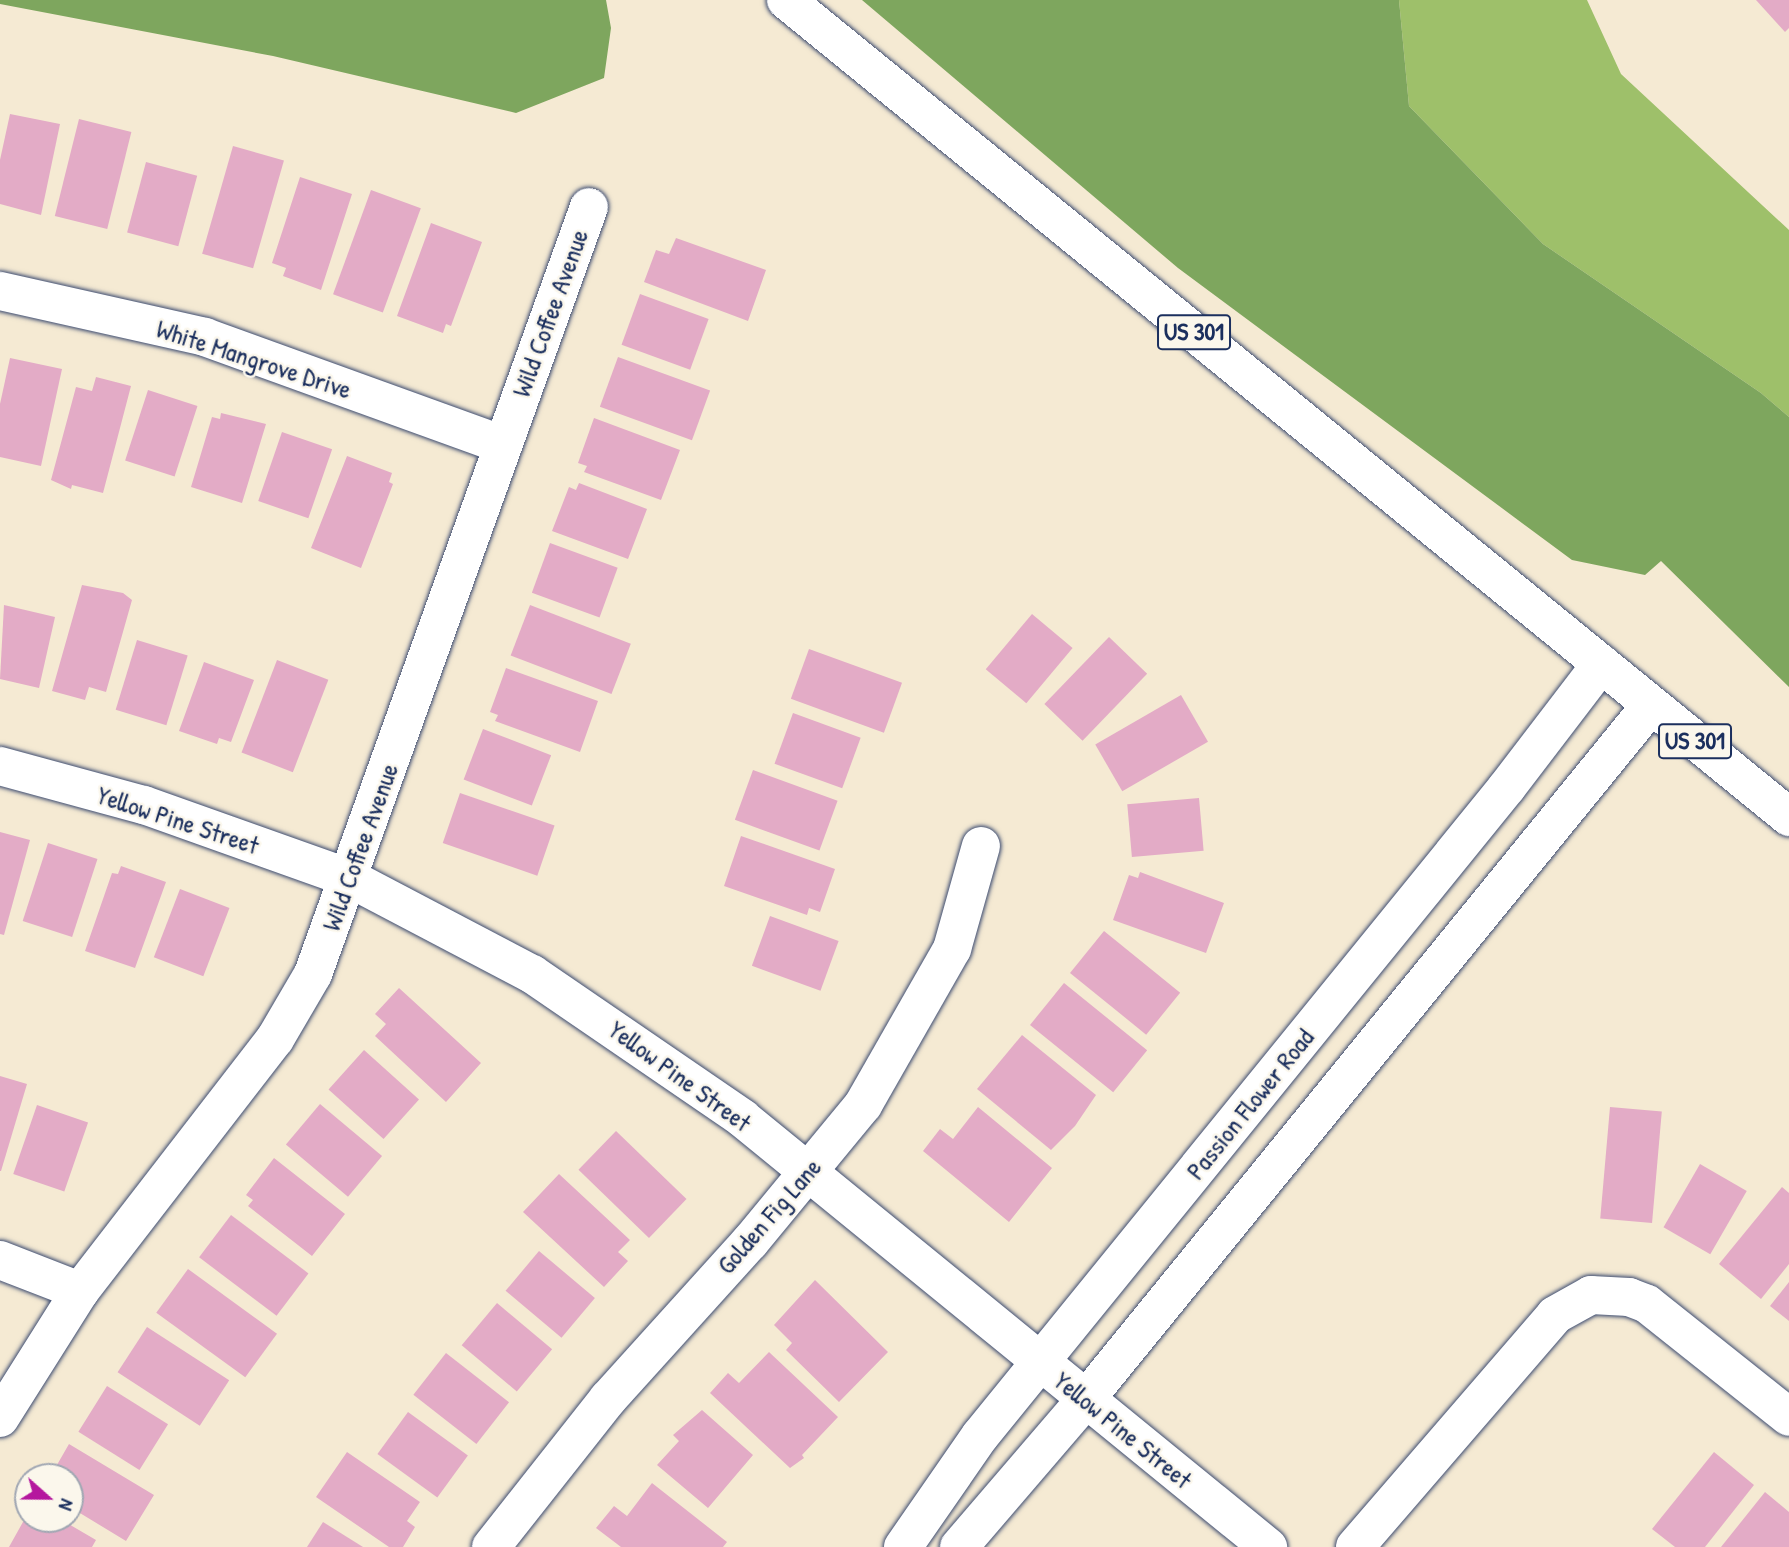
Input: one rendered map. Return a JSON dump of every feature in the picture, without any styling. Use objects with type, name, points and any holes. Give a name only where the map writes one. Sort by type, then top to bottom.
[{"type":"street","name":"US 301","points":[[786,0],[1789,817]]},
{"type":"street","name":"Wild Coffee Avenue","points":[[0,1418],[80,1292],[275,1039],[313,974],[589,206]]},
{"type":"street","name":"White Mangrove Drive","points":[[0,291],[205,337],[503,445]]},
{"type":"street","name":"Passion Flower Road","points":[[904,1547],[954,1470],[1507,788],[1601,664]]},
{"type":"street","points":[[959,1547],[1086,1399],[1651,705]]},
{"type":"street","name":"Yellow Pine Street","points":[[0,766],[144,805],[349,878],[459,932],[598,1016],[742,1118],[1040,1364],[1268,1547]]},
{"type":"street","name":"Golden Fig Lane","points":[[491,1547],[607,1399],[863,1105],[939,975],[962,919],[981,846]]},
{"type":"street","points":[[0,1260],[80,1292]]},
{"type":"street","points":[[1355,1547],[1555,1315],[1591,1295],[1629,1297],[1647,1304],[1789,1417]]},
{"type":"green space","points":[[0,0],[606,0],[611,28],[604,78],[516,113],[273,56],[0,4]]},
{"type":"green space","points":[[862,0],[1399,0],[1409,106],[1543,244],[1761,393],[1789,417],[1789,687],[1661,561],[1645,575],[1572,560],[1178,268]]},
{"type":"green space","points":[[1399,0],[1587,0],[1621,74],[1789,230],[1789,417],[1761,393],[1543,244],[1409,106]]},
{"type":"building","points":[[1756,0],[1789,0],[1789,28],[1785,32]]},
{"type":"building","points":[[10,114],[60,124],[41,215],[0,204],[0,160]]},
{"type":"building","points":[[79,119],[131,132],[107,229],[55,216]]},
{"type":"building","points":[[233,146],[284,161],[253,268],[202,254]]},
{"type":"building","points":[[146,162],[197,176],[178,246],[127,233]]},
{"type":"building","points":[[300,177],[352,194],[321,290],[283,276],[286,268],[272,263]]},
{"type":"building","points":[[371,190],[421,208],[383,312],[333,294]]},
{"type":"building","points":[[431,223],[482,242],[451,326],[446,324],[443,333],[397,316]]},
{"type":"building","points":[[676,238],[766,270],[748,321],[644,282],[656,250],[669,254]]},
{"type":"building","points":[[640,294],[709,319],[690,370],[622,345]]},
{"type":"building","points":[[618,357],[710,391],[692,440],[600,407]]},
{"type":"building","points":[[10,358],[62,369],[41,466],[0,457],[0,404]]},
{"type":"building","points":[[96,377],[131,386],[103,493],[72,485],[71,489],[51,480],[76,387],[92,391]]},
{"type":"building","points":[[148,390],[197,406],[175,476],[125,460]]},
{"type":"building","points":[[221,413],[266,424],[242,503],[191,487],[212,417],[220,419]]},
{"type":"building","points":[[594,418],[680,450],[661,500],[584,472],[587,466],[578,463]]},
{"type":"building","points":[[282,432],[332,449],[308,518],[258,501]]},
{"type":"building","points":[[347,456],[392,473],[389,482],[393,484],[361,568],[311,548]]},
{"type":"building","points":[[579,483],[647,509],[628,559],[552,531],[569,487],[576,490]]},
{"type":"building","points":[[550,543],[618,568],[600,617],[532,593]]},
{"type":"building","points":[[82,585],[123,593],[132,600],[106,692],[89,687],[85,700],[52,691]]},
{"type":"building","points":[[4,605],[55,617],[39,688],[0,679]]},
{"type":"building","points":[[530,605],[631,644],[611,694],[511,655]]},
{"type":"building","points":[[1032,614],[1073,648],[1026,703],[986,669]]},
{"type":"building","points":[[1109,637],[1147,674],[1083,741],[1044,704]]},
{"type":"building","points":[[137,640],[188,655],[166,725],[116,710]]},
{"type":"building","points":[[809,649],[902,683],[884,733],[791,699]]},
{"type":"building","points":[[277,660],[328,680],[293,772],[242,752]]},
{"type":"building","points":[[204,662],[254,680],[231,742],[219,738],[217,744],[179,731]]},
{"type":"building","points":[[506,668],[598,701],[580,752],[495,721],[498,715],[490,712]]},
{"type":"building","points":[[1181,695],[1208,742],[1122,791],[1095,744]]},
{"type":"building","points":[[793,713],[861,738],[842,788],[775,764]]},
{"type":"building","points":[[483,729],[551,755],[532,806],[464,779]]},
{"type":"building","points":[[753,770],[838,801],[819,851],[735,820]]},
{"type":"building","points":[[460,793],[555,826],[537,876],[443,843]]},
{"type":"building","points":[[1199,798],[1204,851],[1132,857],[1127,804]]},
{"type":"building","points":[[0,832],[30,840],[4,935],[0,934]]},
{"type":"building","points":[[741,836],[835,869],[820,912],[809,908],[807,915],[724,886]]},
{"type":"building","points":[[48,843],[97,859],[72,937],[23,921]]},
{"type":"building","points":[[121,866],[166,882],[135,968],[85,951],[112,873],[118,874]]},
{"type":"building","points":[[1140,872],[1224,903],[1206,953],[1113,920],[1129,875],[1138,878]]},
{"type":"building","points":[[180,889],[229,908],[203,976],[154,957]]},
{"type":"building","points":[[770,916],[839,941],[820,991],[752,966]]},
{"type":"building","points":[[1104,931],[1180,993],[1146,1035],[1070,973]]},
{"type":"building","points":[[1064,983],[1147,1050],[1113,1092],[1030,1025]]},
{"type":"building","points":[[399,988],[481,1063],[446,1102],[375,1036],[386,1024],[375,1014]]},
{"type":"building","points":[[1022,1035],[1096,1095],[1075,1126],[1051,1150],[977,1089]]},
{"type":"building","points":[[364,1050],[419,1100],[384,1139],[329,1089]]},
{"type":"building","points":[[0,1076],[27,1084],[1,1171],[0,1171]]},
{"type":"building","points":[[320,1104],[382,1156],[348,1197],[286,1145]]},
{"type":"building","points":[[37,1105],[88,1123],[64,1192],[13,1174]]},
{"type":"building","points":[[978,1107],[1052,1168],[1009,1222],[923,1151],[940,1129],[953,1139]]},
{"type":"building","points":[[1610,1107],[1662,1112],[1652,1223],[1600,1219]]},
{"type":"building","points":[[616,1131],[686,1199],[649,1238],[578,1170]]},
{"type":"building","points":[[274,1158],[345,1214],[312,1256],[248,1206],[253,1200],[246,1195]]},
{"type":"building","points":[[1700,1164],[1747,1191],[1710,1254],[1664,1227]]},
{"type":"building","points":[[559,1174],[630,1240],[618,1252],[628,1261],[604,1287],[523,1212]]},
{"type":"building","points":[[1782,1187],[1789,1193],[1789,1264],[1761,1299],[1719,1264]]},
{"type":"building","points":[[231,1215],[308,1273],[277,1316],[199,1257]]},
{"type":"building","points":[[539,1251],[595,1298],[561,1338],[506,1291]]},
{"type":"building","points":[[188,1269],[277,1334],[245,1377],[156,1313]]},
{"type":"building","points":[[815,1280],[888,1352],[839,1402],[786,1350],[792,1343],[774,1325]]},
{"type":"building","points":[[1789,1282],[1789,1321],[1770,1306]]},
{"type":"building","points":[[497,1303],[552,1349],[517,1391],[462,1345]]},
{"type":"building","points":[[147,1327],[229,1380],[200,1426],[118,1372]]},
{"type":"building","points":[[769,1352],[838,1417],[802,1455],[804,1458],[790,1468],[710,1393],[728,1373],[739,1383]]},
{"type":"building","points":[[446,1353],[509,1402],[476,1444],[413,1395]]},
{"type":"building","points":[[107,1386],[168,1424],[139,1470],[78,1432]]},
{"type":"building","points":[[702,1410],[753,1455],[708,1508],[657,1465],[679,1441],[673,1435]]},
{"type":"building","points":[[408,1412],[468,1455],[437,1498],[377,1454]]},
{"type":"building","points":[[69,1444],[154,1495],[126,1541],[84,1516],[84,1463],[58,1463]]},
{"type":"building","points":[[347,1452],[420,1502],[407,1521],[415,1527],[403,1547],[389,1547],[316,1497]]},
{"type":"building","points":[[1714,1452],[1754,1485],[1705,1547],[1675,1547],[1652,1529]]},
{"type":"building","points":[[652,1483],[727,1542],[723,1547],[621,1547],[596,1528],[614,1506],[627,1516]]},
{"type":"building","points":[[1765,1492],[1789,1512],[1789,1547],[1721,1547]]},
{"type":"building","points":[[323,1522],[363,1547],[307,1547]]},
{"type":"building","points":[[17,1533],[84,1533],[96,1540],[92,1547],[9,1547]]}]
